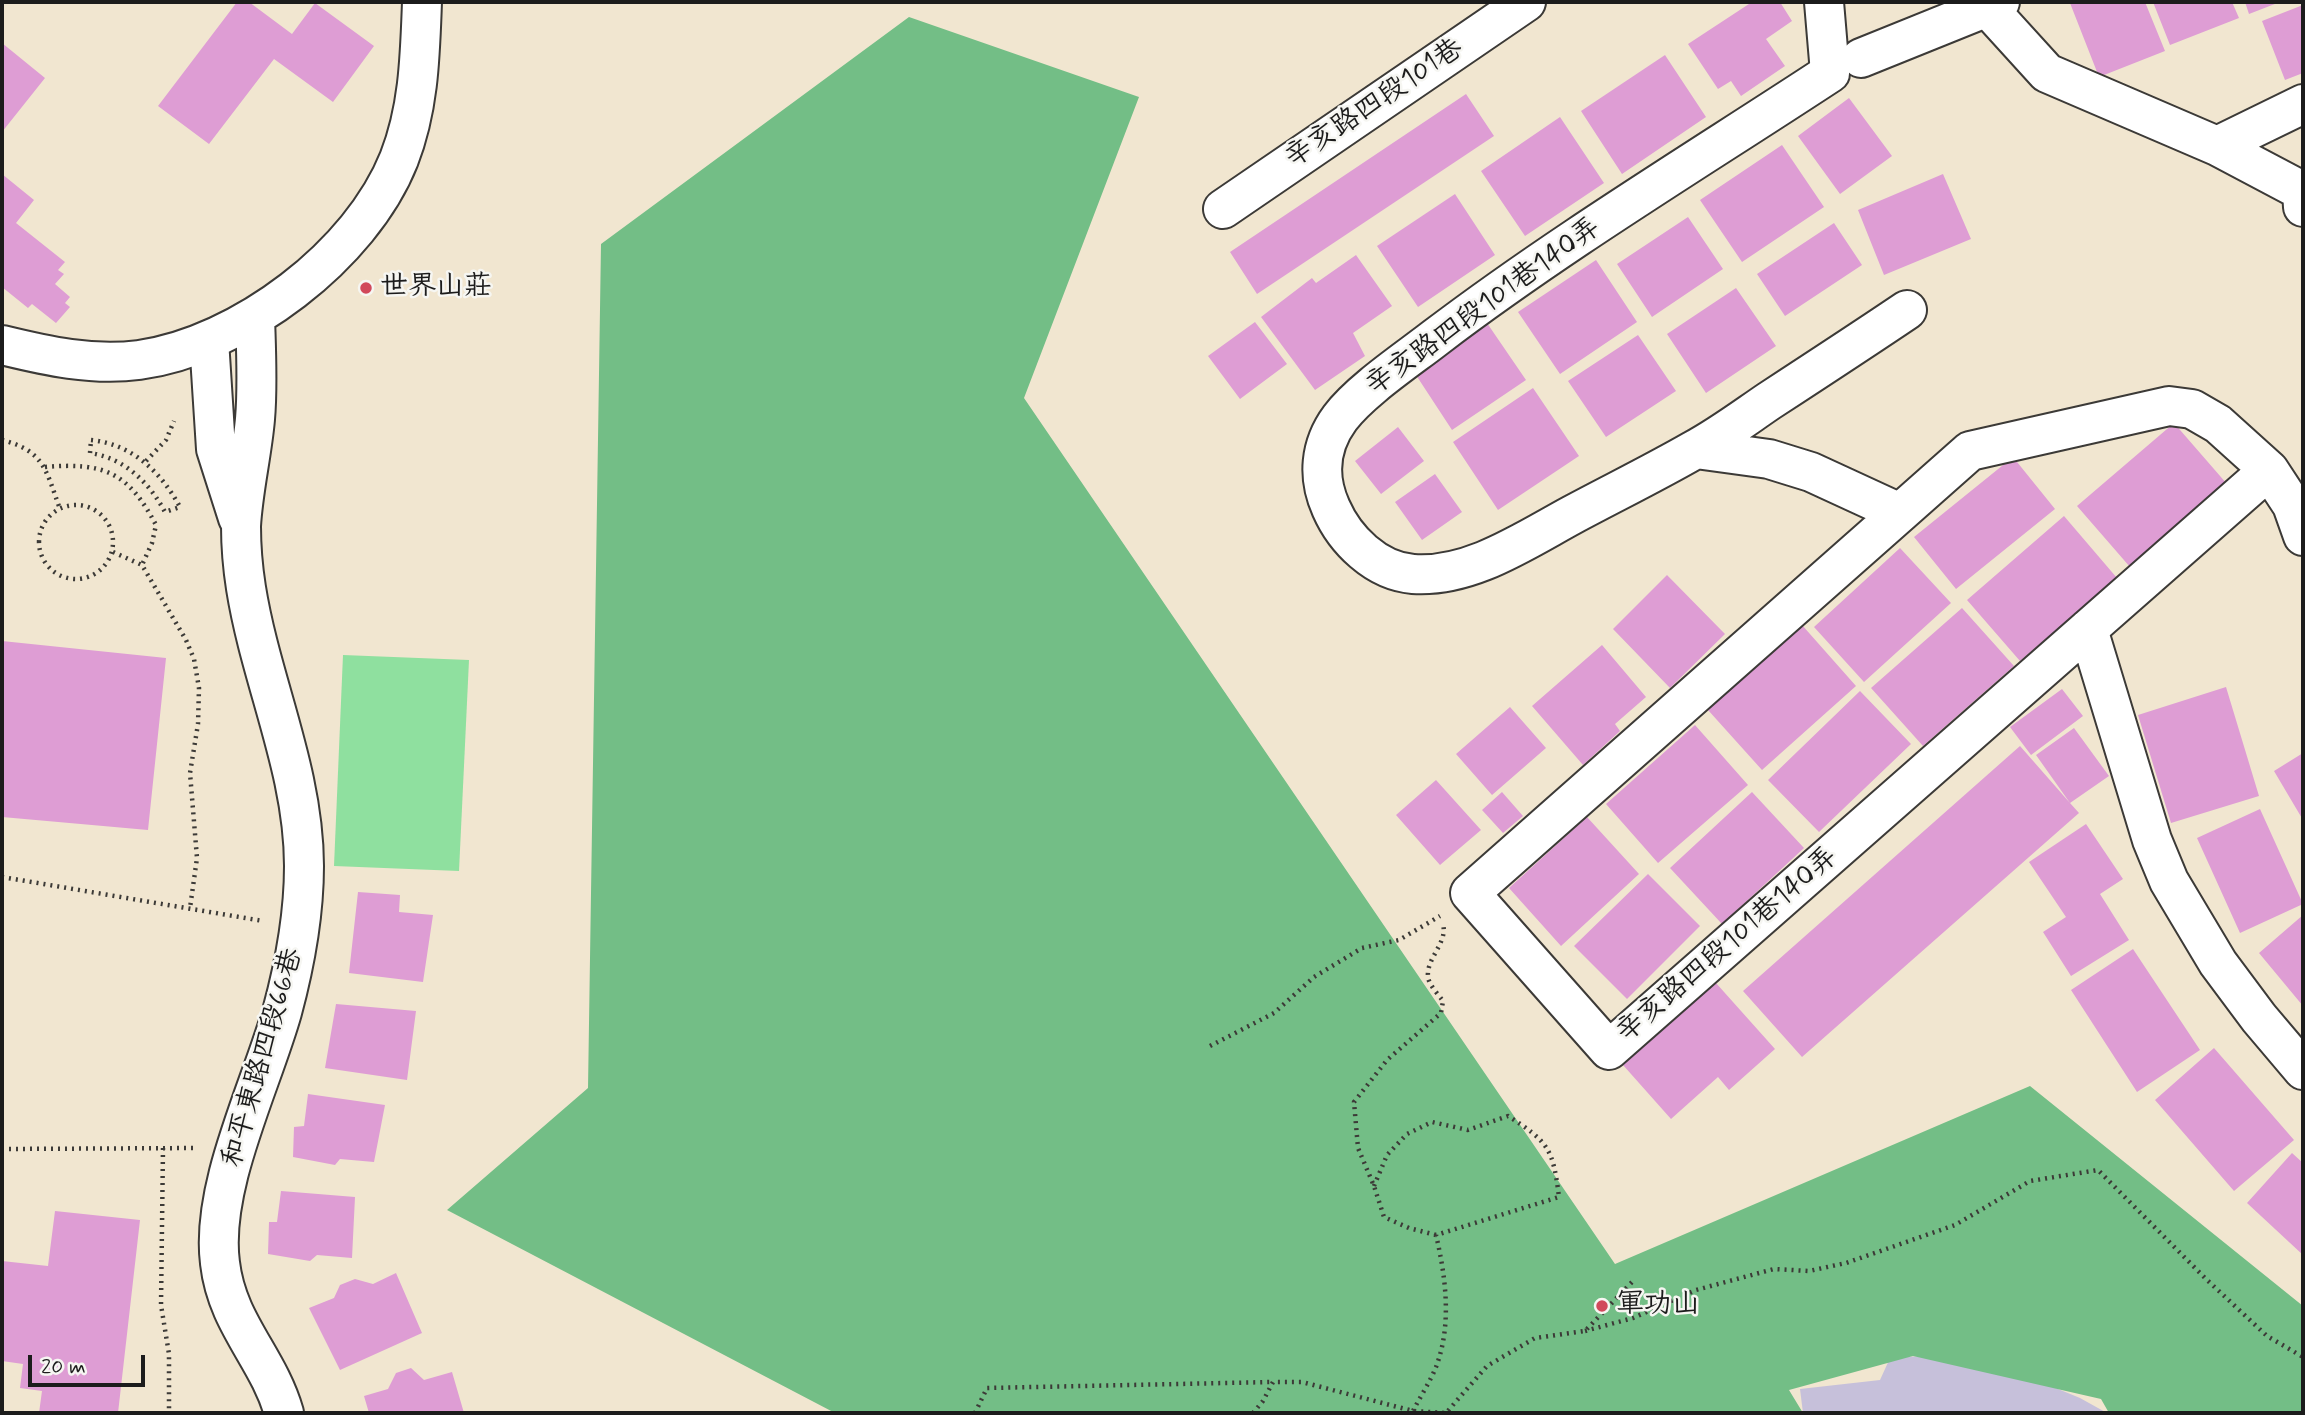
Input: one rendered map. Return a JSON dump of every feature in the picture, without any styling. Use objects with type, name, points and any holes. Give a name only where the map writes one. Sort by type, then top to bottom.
[{"type":"street","points":[[2,345],[37,354],[91,362],[138,360],[208,340],[255,317],[307,278],[345,242],[377,202],[398,160],[414,111],[422,2]]},
{"type":"street","name":"辛亥路四段101巷","points":[[1223,209],[1526,2]]},
{"type":"street","name":"辛亥路四段101巷140弄","points":[[1824,2],[1830,73],[1464,316],[1394,369],[1342,414],[1327,438],[1321,464],[1325,495],[1337,523],[1372,559],[1410,574],[1463,568],[1499,554],[1696,449],[1907,310]]},
{"type":"street","points":[[1861,58],[1993,4],[2047,73],[2217,146],[2302,191],[2303,207]]},
{"type":"street","points":[[2217,146],[2303,104]]},
{"type":"street","name":"和平東路四段66巷","points":[[255,317],[256,416],[241,526],[246,587],[259,651],[287,748],[304,864],[301,927],[282,1011],[237,1148],[219,1215],[219,1260],[223,1289],[240,1328],[266,1367],[284,1413]]},
{"type":"street","name":"和平東路四段66巷","points":[[208,340],[216,449],[241,526]]},
{"type":"street","name":"辛亥路四段101巷140弄","points":[[2269,470],[1609,1050],[1470,893],[1970,451],[2169,406],[2192,409],[2218,424],[2269,470],[2292,505],[2303,536]]},
{"type":"street","points":[[1696,449],[1769,459],[1811,472],[1900,513]]},
{"type":"street","points":[[2088,629],[2151,840],[2169,881],[2218,963],[2259,1018],[2303,1070]]},
{"type":"path","points":[[2,440],[30,450],[45,467],[60,509]]},
{"type":"path","points":[[91,440],[127,450],[146,461],[180,507],[165,512],[135,473],[122,464],[90,453],[91,440]]},
{"type":"path","points":[[146,461],[166,440]]},
{"type":"path","points":[[45,467],[74,464],[95,468],[127,482],[156,525],[152,543],[142,565]]},
{"type":"path","points":[[127,482],[135,473]]},
{"type":"path","points":[[73,505],[87,506],[99,512],[108,523],[113,535],[113,552],[105,567],[91,577],[75,580],[59,576],[46,565],[40,553],[42,528],[49,516],[60,509],[73,505]]},
{"type":"path","points":[[113,552],[142,565],[186,640],[194,659],[199,688],[198,723],[190,773],[197,858],[190,908]]},
{"type":"path","points":[[2,877],[301,927]]},
{"type":"path","points":[[1210,1046],[1274,1013],[1314,976],[1362,948],[1399,940],[1444,915],[1445,932],[1429,970],[1428,980],[1443,1001],[1441,1013],[1387,1060],[1354,1102],[1358,1148],[1384,1217],[1409,1228],[1436,1235],[1559,1197],[1554,1160],[1536,1133],[1508,1115],[1468,1130],[1432,1122],[1407,1134],[1387,1155],[1374,1186]]},
{"type":"path","points":[[163,1148],[161,1305],[169,1354],[169,1413]]},
{"type":"path","points":[[2,1149],[237,1148]]},
{"type":"path","points":[[975,1413],[987,1388],[1302,1382],[1413,1411],[1446,1413],[1488,1366],[1535,1338],[1586,1331],[1633,1318],[1696,1290],[1774,1269],[1809,1270],[1846,1263],[1955,1225],[2031,1181],[2098,1170],[2267,1336],[2303,1357]]},
{"type":"path","points":[[1413,1411],[1436,1366],[1445,1325],[1443,1267],[1436,1235]]},
{"type":"path","points":[[1586,1331],[1632,1282]]},
{"type":"path","points":[[1253,1413],[1273,1382]]},
{"type":"shaded area","points":[[1937,1355],[2036,1380],[2080,1398],[2107,1413],[1803,1413],[1800,1389],[1880,1380],[1890,1358]]},
{"type":"green space","points":[[909,17],[1139,97],[1024,398],[1615,1264],[2030,1086],[2303,1306],[2303,1413],[2109,1413],[2101,1399],[1913,1356],[1789,1390],[1803,1413],[835,1413],[447,1210],[588,1088],[601,244]]},
{"type":"green space","points":[[343,655],[469,660],[459,871],[334,866]]},
{"type":"building","points":[[237,2],[249,2],[292,34],[315,3],[374,46],[333,102],[274,59],[209,144],[158,106]]},
{"type":"building","points":[[1752,2],[1780,2],[1792,21],[1766,39],[1785,66],[1741,96],[1731,81],[1718,89],[1688,44]]},
{"type":"building","points":[[2145,2],[2165,51],[2099,77],[2070,3]]},
{"type":"building","points":[[2153,2],[2232,2],[2239,18],[2170,45]]},
{"type":"building","points":[[2245,2],[2280,2],[2249,14]]},
{"type":"building","points":[[2303,5],[2303,73],[2285,80],[2262,21]]},
{"type":"building","points":[[2,43],[45,78],[2,132]]},
{"type":"building","points":[[1665,55],[1706,117],[1622,174],[1581,111]]},
{"type":"building","points":[[1466,94],[1494,136],[1257,294],[1230,252]]},
{"type":"building","points":[[1849,98],[1892,156],[1840,194],[1798,136]]},
{"type":"building","points":[[1560,117],[1604,183],[1525,236],[1481,171]]},
{"type":"building","points":[[1782,145],[1824,207],[1742,262],[1700,200]]},
{"type":"building","points":[[2,174],[34,200],[16,223],[65,262],[58,270],[64,274],[55,284],[70,297],[65,303],[70,307],[56,323],[32,304],[28,308],[2,287]]},
{"type":"building","points":[[1943,174],[1971,239],[1884,275],[1858,210]]},
{"type":"building","points":[[1455,194],[1495,255],[1418,307],[1377,246]]},
{"type":"building","points":[[1688,217],[1723,269],[1652,317],[1617,264]]},
{"type":"building","points":[[1834,223],[1862,265],[1785,316],[1757,274]]},
{"type":"building","points":[[1356,255],[1392,306],[1353,333],[1365,356],[1315,390],[1261,317],[1312,278],[1316,283]]},
{"type":"building","points":[[1596,260],[1637,322],[1560,374],[1518,312]]},
{"type":"building","points":[[1736,288],[1776,346],[1706,393],[1667,334]]},
{"type":"building","points":[[1255,322],[1287,364],[1240,399],[1208,356]]},
{"type":"building","points":[[1487,323],[1526,380],[1452,430],[1414,372]]},
{"type":"building","points":[[1638,335],[1676,391],[1606,437],[1568,381]]},
{"type":"building","points":[[1533,388],[1579,456],[1498,510],[1453,442]]},
{"type":"building","points":[[2174,423],[2227,484],[2130,567],[2077,506]]},
{"type":"building","points":[[1398,427],[1424,461],[1381,494],[1355,461]]},
{"type":"building","points":[[2013,457],[2055,509],[1956,589],[1914,537]]},
{"type":"building","points":[[1435,474],[1462,512],[1422,540],[1395,502]]},
{"type":"building","points":[[2064,516],[2117,578],[2020,661],[1967,600]]},
{"type":"building","points":[[1900,548],[1951,603],[1864,682],[1814,627]]},
{"type":"building","points":[[1667,575],[1725,634],[1670,688],[1613,629]]},
{"type":"building","points":[[1962,608],[2014,666],[1923,746],[1871,688]]},
{"type":"building","points":[[1802,625],[1856,686],[1762,770],[1708,710]]},
{"type":"building","points":[[2,641],[166,658],[148,830],[2,817]]},
{"type":"building","points":[[1602,645],[1646,697],[1615,724],[1620,731],[1583,765],[1532,706]]},
{"type":"building","points":[[2226,687],[2259,796],[2171,823],[2138,715]]},
{"type":"building","points":[[2062,689],[2083,716],[2031,755],[2010,727]]},
{"type":"building","points":[[1860,691],[1911,744],[1819,832],[1768,780]]},
{"type":"building","points":[[1510,707],[1546,748],[1492,795],[1456,754]]},
{"type":"building","points":[[1695,725],[1748,785],[1658,863],[1606,804]]},
{"type":"building","points":[[2074,728],[2109,776],[2070,803],[2036,755]]},
{"type":"building","points":[[2020,746],[2079,813],[1802,1057],[1743,991]]},
{"type":"building","points":[[2303,753],[2303,820],[2274,771]]},
{"type":"building","points":[[1436,780],[1481,830],[1440,865],[1396,815]]},
{"type":"building","points":[[1502,792],[1523,816],[1503,833],[1482,810]]},
{"type":"building","points":[[1752,792],[1804,848],[1722,924],[1670,868]]},
{"type":"building","points":[[2260,809],[2303,904],[2240,933],[2197,838]]},
{"type":"building","points":[[1587,817],[1639,874],[1561,946],[1509,888]]},
{"type":"building","points":[[2086,824],[2123,879],[2100,894],[2129,940],[2071,976],[2043,932],[2066,917],[2029,862]]},
{"type":"building","points":[[1648,874],[1700,926],[1627,999],[1574,946]]},
{"type":"building","points":[[358,892],[400,895],[399,912],[433,915],[423,982],[349,973]]},
{"type":"building","points":[[2303,915],[2303,1006],[2259,953]]},
{"type":"building","points":[[2133,949],[2200,1050],[2137,1092],[2071,990]]},
{"type":"building","points":[[1716,983],[1775,1049],[1729,1090],[1718,1077],[1671,1119],[1623,1065]]},
{"type":"building","points":[[336,1004],[416,1011],[407,1080],[325,1068]]},
{"type":"building","points":[[2214,1048],[2294,1140],[2234,1191],[2155,1100]]},
{"type":"building","points":[[308,1094],[385,1105],[374,1162],[340,1159],[335,1165],[293,1157],[294,1127],[304,1126]]},
{"type":"building","points":[[2292,1153],[2303,1163],[2303,1255],[2247,1203]]},
{"type":"building","points":[[281,1191],[355,1197],[352,1258],[317,1255],[310,1261],[268,1254],[269,1222],[277,1222]]},
{"type":"building","points":[[55,1211],[140,1220],[118,1413],[39,1413],[42,1391],[20,1388],[23,1364],[2,1361],[2,1261],[48,1266]]},
{"type":"building","points":[[396,1273],[422,1333],[340,1370],[309,1308],[334,1298],[340,1285],[355,1279],[373,1284]]},
{"type":"building","points":[[411,1368],[424,1380],[452,1372],[464,1413],[369,1413],[364,1396],[388,1389],[396,1373]]},
{"type":"place","name":"世界山莊","points":[[366,288]]},
{"type":"place","name":"軍功山","points":[[1602,1306]]}]
